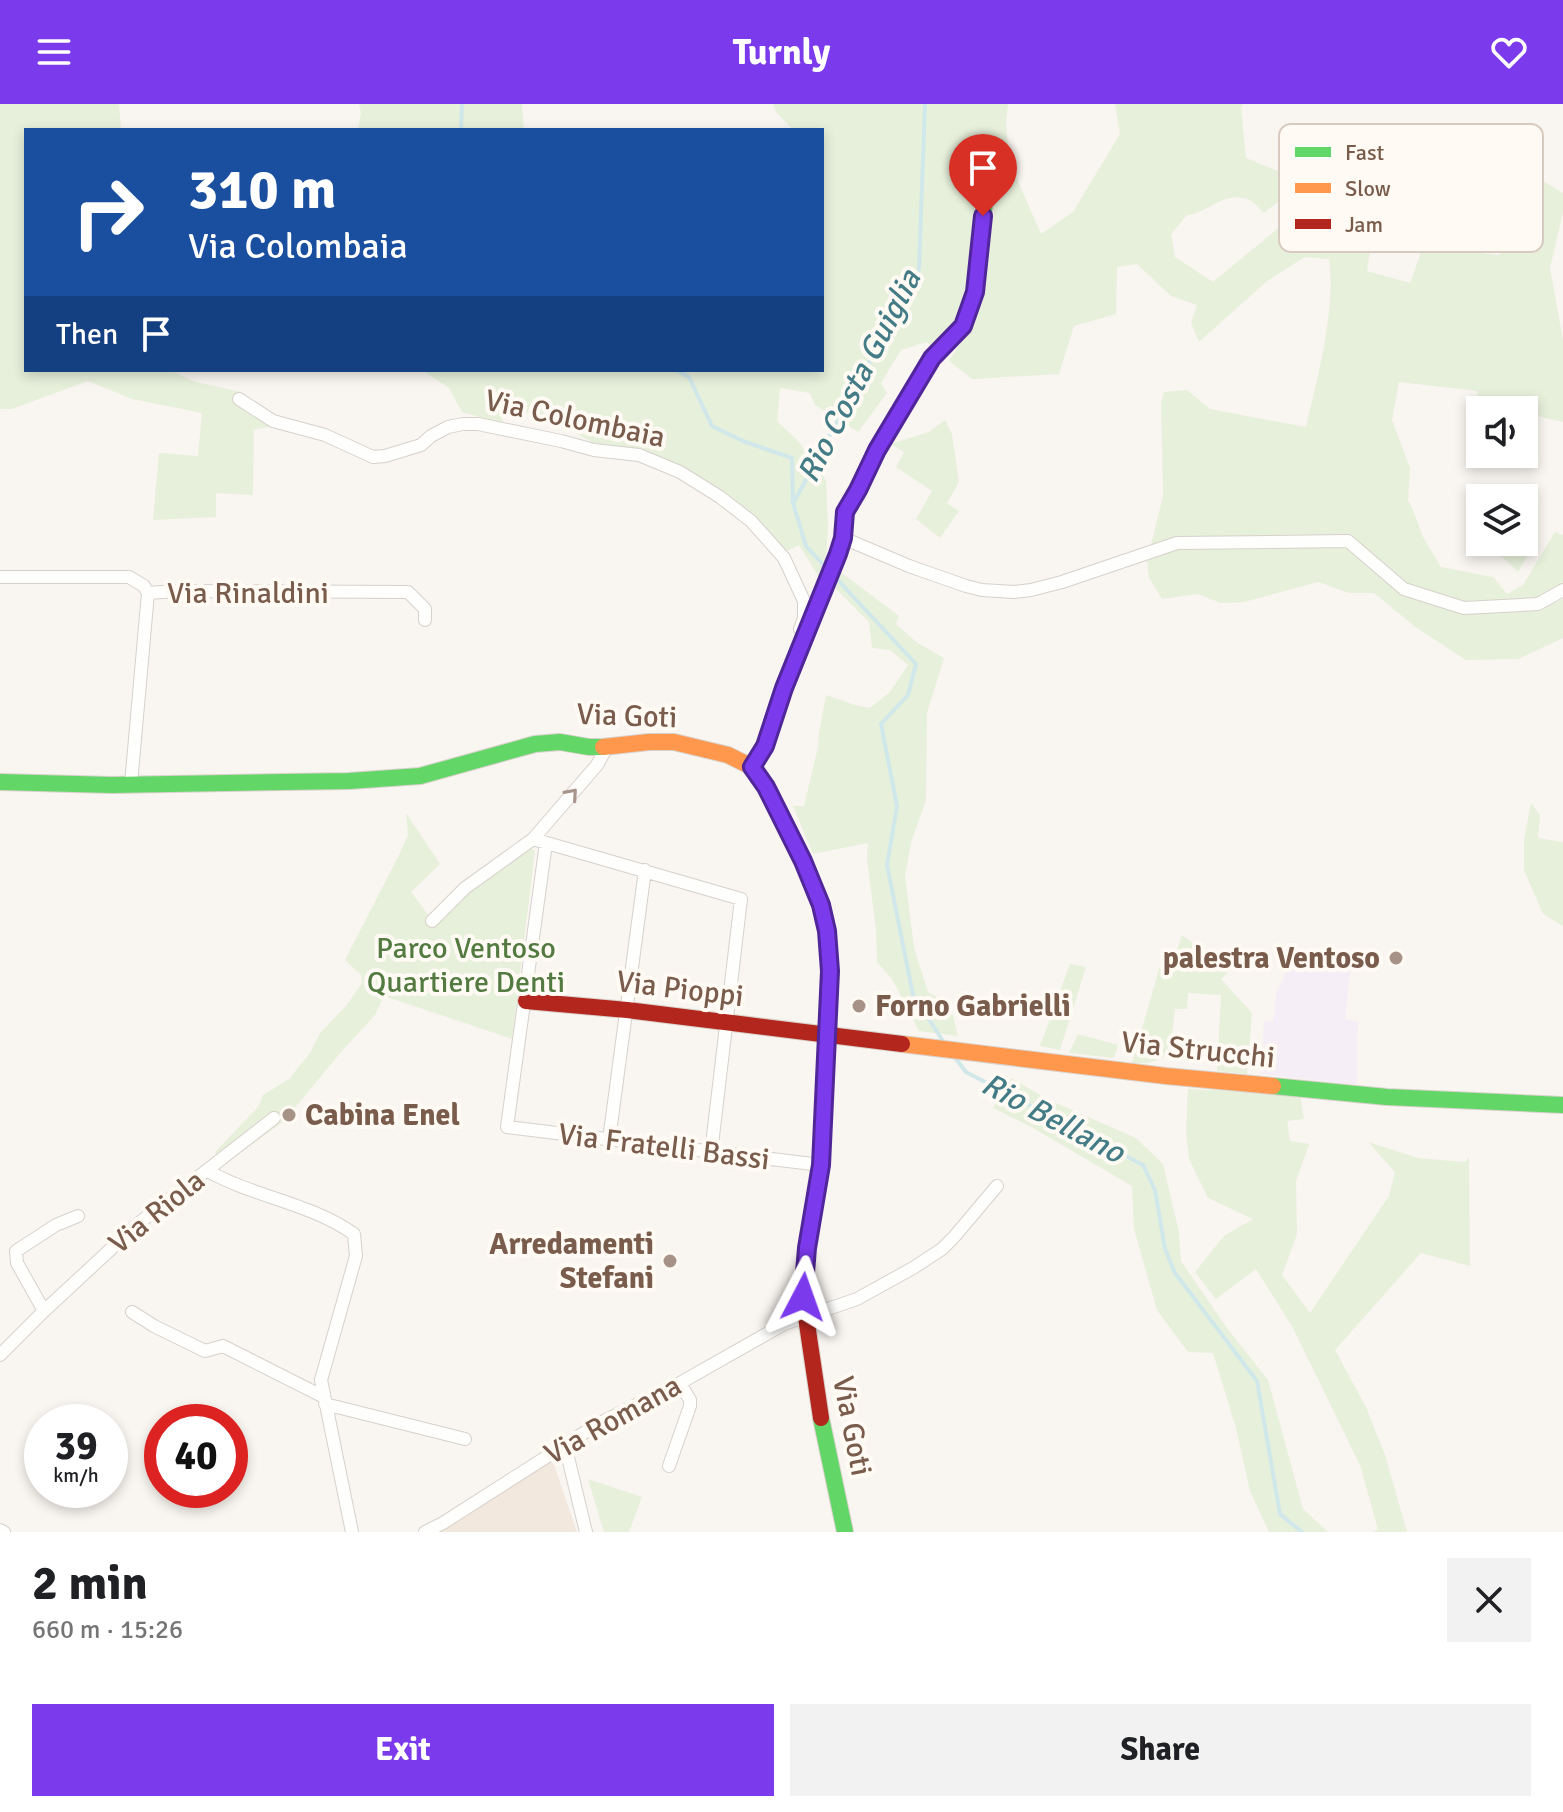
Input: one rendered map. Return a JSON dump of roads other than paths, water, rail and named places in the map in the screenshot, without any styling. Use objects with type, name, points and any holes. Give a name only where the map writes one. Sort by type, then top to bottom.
[{"type":"street","name":"Via Colombaia","points":[[752,767],[765,746],[784,688],[831,573],[843,538],[845,512],[877,450],[932,358],[963,326],[975,292],[986,191]]},
{"type":"street","name":"Via Colombaia","points":[[239,399],[273,421],[325,435],[373,457],[421,445],[448,427],[478,424],[594,450],[639,455],[680,472],[751,521],[784,558],[804,601],[804,618],[797,638],[798,656]]},
{"type":"street","points":[[843,538],[920,570],[966,586],[998,592],[1044,587],[1177,543],[1333,541],[1348,541],[1404,589],[1464,608],[1538,604],[1563,590]]},
{"type":"street","points":[[0,577],[129,577],[144,586],[148,593]]},
{"type":"street","name":"Via Rinaldini","points":[[131,784],[148,593],[408,592],[425,609],[425,620]]},
{"type":"street","name":"Via Goti","points":[[0,782],[131,784],[349,781],[409,777],[535,744],[560,742],[589,747],[674,742],[728,755],[752,767],[762,779],[807,868],[827,931],[830,971],[821,1165],[803,1297],[826,1449],[845,1532]]},
{"type":"street","points":[[432,921],[465,888],[539,841],[597,765],[607,747]]},
{"type":"street","points":[[539,841],[741,899],[711,1153]]},
{"type":"street","points":[[526,1001],[539,841]]},
{"type":"street","points":[[609,1140],[645,870]]},
{"type":"street","name":"Via Pioppi","points":[[526,1001],[828,1035]]},
{"type":"street","name":"Via Fratelli Bassi","points":[[526,1001],[507,1127],[821,1165]]},
{"type":"street","name":"Via Strucchi","points":[[828,1035],[1166,1076],[1364,1095],[1563,1105]]},
{"type":"street","name":"Via Riola","points":[[0,1355],[139,1223],[274,1118]]},
{"type":"street","points":[[208,1171],[249,1190],[335,1221],[354,1234],[356,1256],[321,1380],[352,1532]]},
{"type":"street","name":"Via Romana","points":[[425,1532],[598,1424],[680,1383],[784,1324],[857,1299],[928,1258],[954,1237],[997,1186]]},
{"type":"street","name":"Via Riola","points":[[44,1311],[17,1263],[16,1251],[56,1225],[78,1216]]},
{"type":"street","points":[[132,1312],[205,1351],[223,1346],[324,1400],[465,1439]]},
{"type":"street","points":[[669,1466],[690,1406],[680,1383]]},
{"type":"street","points":[[565,1445],[586,1532]]},
{"type":"waterway","name":"Rio Bellano","points":[[461,128],[462,104]]},
{"type":"waterway","name":"Rio Costa Guiglia","points":[[794,502],[919,269],[925,104]]},
{"type":"waterway","name":"Rio Bellano","points":[[680,372],[689,377],[712,426],[743,441],[792,458],[793,503],[806,546],[828,570]]},
{"type":"waterway","name":"Rio Bellano","points":[[834,576],[916,664],[908,695],[881,724],[897,806],[887,865],[913,995],[945,1044]]},
{"type":"waterway","name":"Rio Bellano","points":[[953,1055],[966,1072],[1143,1165],[1155,1190],[1165,1249],[1175,1273],[1257,1381],[1280,1514],[1302,1532]]},
{"type":"place","name":"palestra Ventoso","points":[[1396,958]]},
{"type":"place","name":"Forno Gabrielli","points":[[859,1006]]},
{"type":"place","name":"Cabina Enel","points":[[289,1115]]},
{"type":"place","name":"Arredamenti Stefani","points":[[670,1261]]},
{"type":"park label","name":"Parco Ventoso Quartiere Denti","points":[[466,965]]}]
